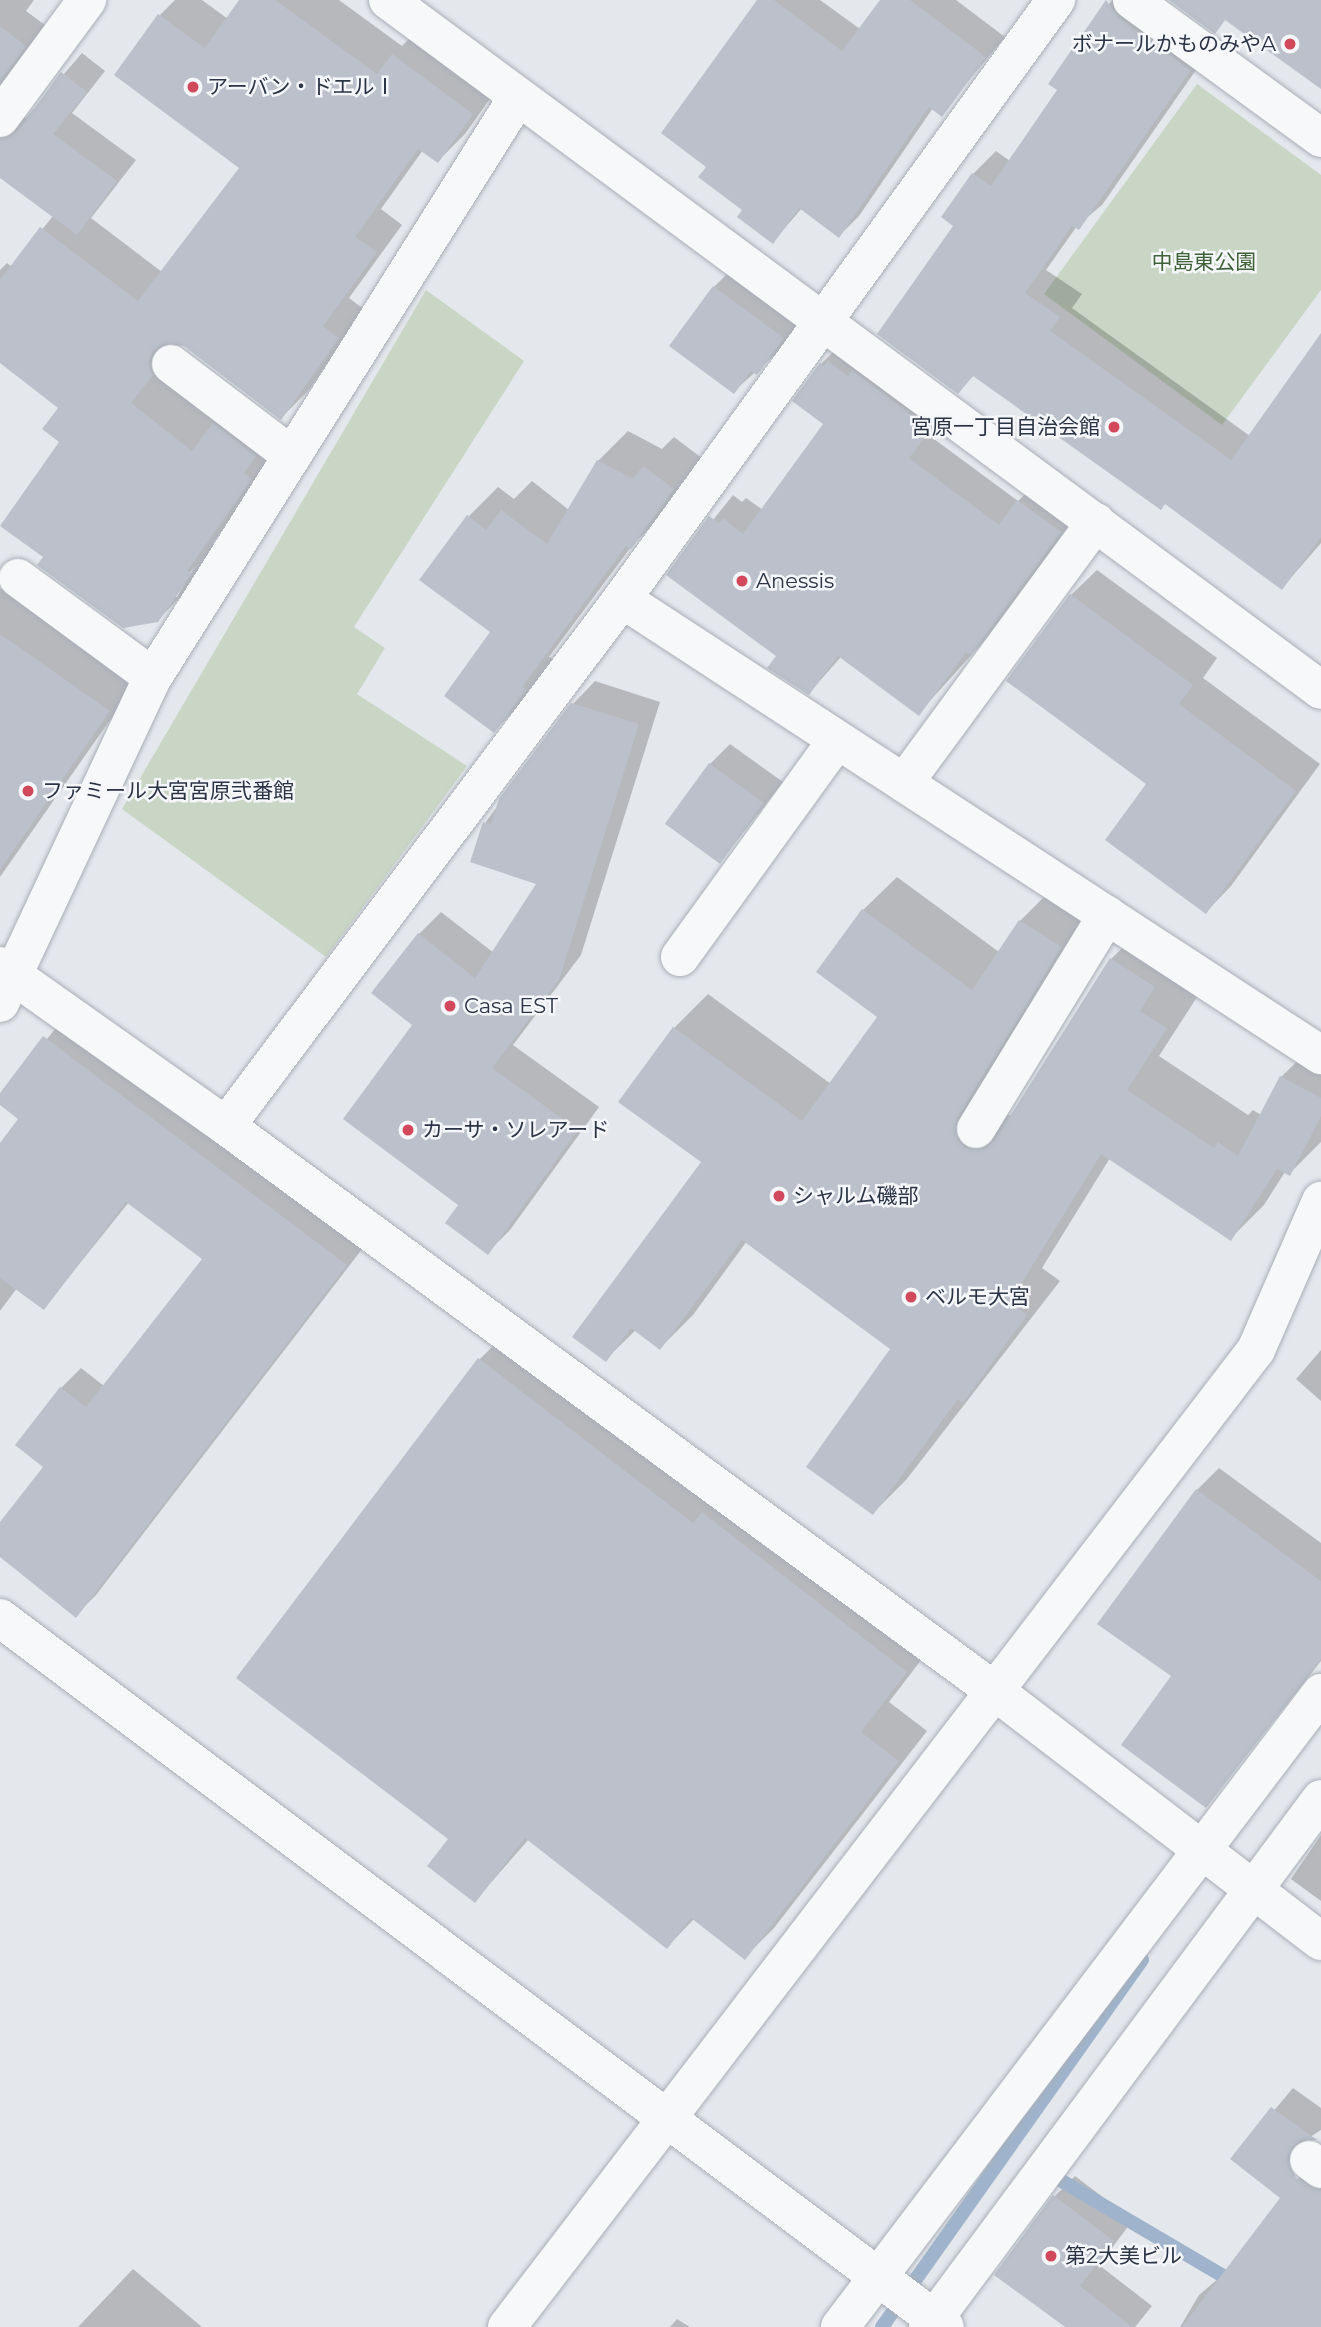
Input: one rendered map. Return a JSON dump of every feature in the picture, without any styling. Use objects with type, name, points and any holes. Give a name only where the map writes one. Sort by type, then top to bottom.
[{"type":"street","points":[[0,118],[87,0]]},
{"type":"street","points":[[388,0],[517,98],[826,319],[1321,690]]},
{"type":"street","points":[[226,1126],[622,599],[1056,0]]},
{"type":"street","points":[[1132,0],[1321,138]]},
{"type":"street","points":[[517,98],[153,677],[4,982],[226,1126],[996,1692],[1321,1941]]},
{"type":"street","points":[[171,364],[292,456]]},
{"type":"street","points":[[904,783],[1096,522]]},
{"type":"street","points":[[18,578],[153,677]]},
{"type":"street","points":[[622,599],[1321,1055]]},
{"type":"street","points":[[680,957],[837,740]]},
{"type":"street","points":[[976,1129],[1107,915]]},
{"type":"street","points":[[507,2327],[671,2118],[1256,1350],[1321,1201]]},
{"type":"street","points":[[0,1618],[877,2273],[931,2319],[1246,1885],[1321,1799]]},
{"type":"street","points":[[840,2327],[877,2273],[1204,1854],[1321,1693]]},
{"type":"green space","name":"中島東公園","points":[[1197,84],[1321,175],[1321,290],[1222,425],[1044,294]]},
{"type":"green space","points":[[426,290],[524,361],[354,627],[385,648],[357,694],[467,766],[326,957],[122,809]]},
{"type":"building","points":[[239,0],[275,0],[377,74],[392,54],[473,114],[438,163],[418,149],[355,237],[377,252],[323,326],[339,338],[281,420],[184,346],[163,344],[153,351],[149,362],[153,375],[131,403],[192,451],[213,423],[256,456],[244,473],[252,479],[187,571],[192,574],[158,622],[123,628],[37,565],[43,557],[0,526],[59,442],[42,429],[58,408],[0,363],[0,280],[40,227],[138,301],[239,168],[114,75],[158,14],[205,48]]},
{"type":"building","points":[[757,0],[774,0],[842,51],[880,0],[910,0],[986,57],[942,117],[929,107],[839,238],[799,208],[773,244],[737,217],[742,210],[698,177],[706,167],[661,133]]},
{"type":"building","points":[[1106,0],[1119,18],[1191,70],[1079,230],[1072,226],[1025,293],[1060,317],[1050,331],[1231,460],[1321,333],[1321,537],[1282,590],[1165,504],[1161,510],[973,376],[958,394],[877,334],[953,226],[941,217],[972,173],[991,186],[1057,90],[1048,84]]},
{"type":"building","name":"ボナールかものみやA","points":[[1169,0],[1321,0],[1321,89],[1225,20],[1215,34]]},
{"type":"building","points":[[0,26],[26,46],[0,81]]},
{"type":"building","points":[[61,72],[87,92],[53,134],[117,181],[77,235],[0,178],[0,139],[18,131]]},
{"type":"building","points":[[713,286],[784,338],[757,375],[751,371],[734,394],[669,346]]},
{"type":"building","points":[[828,361],[848,376],[852,370],[931,429],[909,458],[999,525],[1017,500],[1061,532],[971,655],[966,652],[919,716],[838,656],[809,695],[767,668],[776,656],[666,575],[709,516],[719,523],[723,518],[743,534],[823,424],[792,401],[820,363],[824,366]]},
{"type":"building","points":[[597,460],[633,479],[643,466],[674,489],[631,549],[626,546],[522,687],[527,689],[494,733],[444,696],[490,632],[419,580],[467,515],[486,530],[501,510],[547,544]]},
{"type":"building","points":[[1070,594],[1193,685],[1179,704],[1296,791],[1206,914],[1105,840],[1146,784],[1006,681]]},
{"type":"building","name":"ファミール大宮宮原弐番館","points":[[0,634],[110,711],[0,870]]},
{"type":"building","points":[[571,703],[639,724],[559,980],[492,1068],[578,1130],[488,1255],[445,1223],[458,1205],[343,1119],[412,1025],[371,993],[418,933],[475,978],[536,884],[470,862],[483,822],[491,824],[499,799]]},
{"type":"building","points":[[709,763],[764,803],[720,864],[665,824]]},
{"type":"building","points":[[862,909],[972,990],[1019,920],[1062,947],[957,1118],[957,1139],[965,1148],[986,1148],[995,1140],[1110,958],[1155,987],[1140,1011],[1167,1028],[1127,1090],[1214,1148],[1218,1142],[1238,1156],[1280,1076],[1321,1098],[1321,1116],[1290,1176],[1277,1169],[1231,1241],[1101,1154],[1010,1302],[1027,1315],[963,1403],[958,1399],[873,1515],[806,1467],[890,1349],[742,1240],[660,1350],[631,1328],[606,1362],[572,1337],[701,1162],[618,1102],[673,1027],[802,1121],[877,1017],[816,972]]},
{"type":"building","points":[[43,1036],[347,1265],[76,1618],[0,1557],[0,1522],[43,1467],[15,1445],[60,1387],[86,1407],[202,1259],[126,1202],[44,1310],[0,1278],[0,1143],[18,1119],[0,1105],[0,1093]]},
{"type":"building","points":[[478,1358],[693,1523],[702,1512],[907,1672],[861,1732],[899,1761],[745,1960],[691,1918],[667,1949],[525,1838],[475,1903],[427,1866],[448,1839],[236,1678]]},
{"type":"building","points":[[1196,1489],[1321,1581],[1321,1659],[1206,1808],[1121,1745],[1171,1676],[1097,1624]]},
{"type":"building","points":[[1271,2107],[1317,2140],[1300,2140],[1287,2158],[1296,2178],[1321,2190],[1321,2327],[1182,2327],[1280,2198],[1230,2159]]},
{"type":"building","name":"第2大美ビル","points":[[1053,2195],[1114,2241],[1080,2286],[1132,2327],[1065,2327],[994,2275]]},
{"type":"waterway","points":[[882,2327],[1142,1960]]},
{"type":"waterway","points":[[1055,2177],[1238,2285]]},
{"type":"place","name":"ボナールかものみやA","points":[[1290,44]]},
{"type":"place","name":"アーバン・ドエルⅠ","points":[[193,87]]},
{"type":"place","name":"宮原一丁目自治会館","points":[[1114,427]]},
{"type":"place","name":"Anessis","points":[[742,581]]},
{"type":"place","name":"ファミール大宮宮原弐番館","points":[[28,791]]},
{"type":"place","name":"Casa EST","points":[[450,1006]]},
{"type":"place","name":"カーサ・ソレアード","points":[[408,1130]]},
{"type":"place","name":"シャルム磯部","points":[[779,1196]]},
{"type":"place","name":"ベルモ大宮","points":[[911,1297]]},
{"type":"place","name":"第2大美ビル","points":[[1051,2256]]}]
